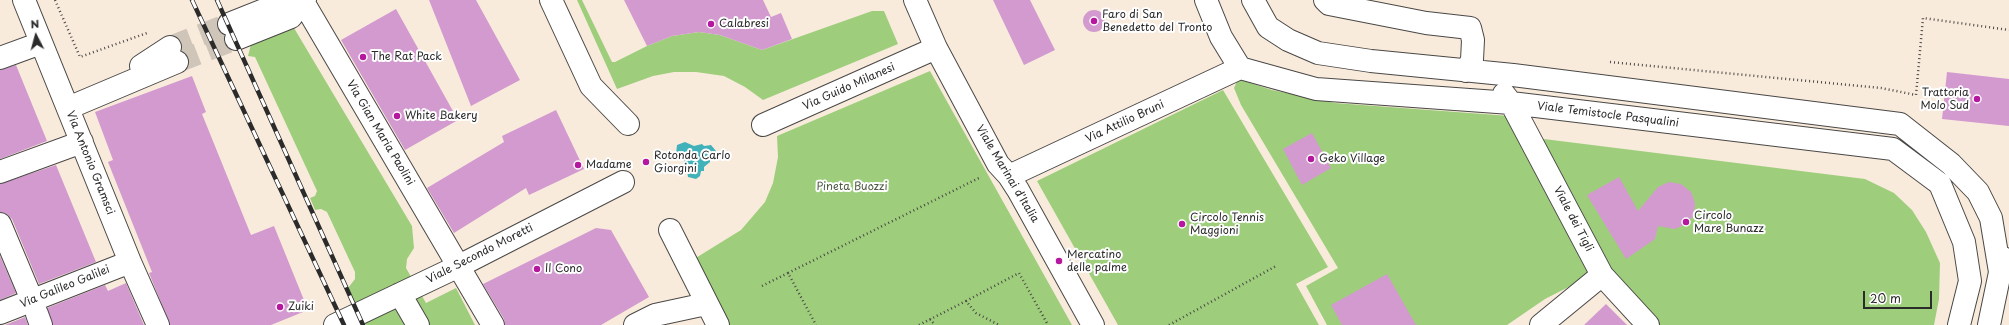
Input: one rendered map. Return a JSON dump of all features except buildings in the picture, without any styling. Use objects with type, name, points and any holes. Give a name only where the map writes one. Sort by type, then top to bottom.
[{"type":"street","name":"Via Antonio Gramsci","points":[[24,0],[130,262],[158,325]]},
{"type":"street","points":[[233,31],[291,17],[303,0]]},
{"type":"street","name":"Via Gian Maria Paolini","points":[[303,0],[493,325]]},
{"type":"street","points":[[551,0],[591,86],[628,124]]},
{"type":"street","name":"Viale Marinai d'Italia","points":[[914,0],[936,48],[998,164],[1009,176],[1094,325]]},
{"type":"street","points":[[1206,0],[1221,37],[1240,68]]},
{"type":"street","points":[[1253,0],[1268,26],[1288,40],[1318,53],[1371,61],[1513,75],[1900,124],[1951,164],[1978,192],[1991,218],[2000,272]]},
{"type":"street","points":[[1325,0],[1329,4],[1426,23],[1470,28],[1473,40],[1472,60],[1466,71]]},
{"type":"street","points":[[0,58],[41,43]]},
{"type":"street","name":"Via Guido Milanesi","points":[[763,125],[936,48]]},
{"type":"street","points":[[68,108],[104,92],[174,55]]},
{"type":"street","name":"Viale Temistocle Pasqualini","points":[[1240,68],[1316,89],[1512,103],[1893,149],[1940,184],[1964,242],[1970,282],[1959,325]]},
{"type":"street","name":"Via Attilio Bruni","points":[[1009,176],[1240,68]]},
{"type":"street","name":"Viale dei Tigli","points":[[1513,75],[1504,83],[1504,94],[1512,103],[1602,275],[1648,325]]},
{"type":"street","points":[[0,172],[82,142]]},
{"type":"street","name":"Viale Secondo Moretti","points":[[335,325],[459,266],[623,182]]},
{"type":"street","points":[[0,224],[36,313]]},
{"type":"street","points":[[670,230],[706,304],[718,325]]},
{"type":"street","points":[[1989,325],[2009,231]]},
{"type":"street","name":"Via Galileo Galilei","points":[[0,313],[36,313],[130,262]]},
{"type":"street","points":[[1541,325],[1602,275]]},
{"type":"street","points":[[400,294],[418,325]]},
{"type":"street","points":[[635,325],[655,315],[706,304]]},
{"type":"path","points":[[55,0],[80,57],[153,30]]},
{"type":"path","points":[[1606,62],[1881,88],[1916,95],[1923,18],[2009,30]]},
{"type":"path","points":[[762,286],[987,174],[1009,176]]},
{"type":"path","points":[[1169,325],[1276,266]]},
{"type":"path","points":[[788,273],[816,325]]},
{"type":"path","points":[[919,325],[1019,273],[1048,325]]},
{"type":"path","points":[[966,301],[976,313],[999,325]]},
{"type":"path","points":[[930,319],[935,325]]},
{"type":"green space","points":[[577,0],[582,0],[612,62],[672,36],[699,32],[720,35],[762,50],[872,11],[884,11],[898,44],[763,100],[745,87],[724,76],[696,72],[674,72],[653,76],[617,89]]},
{"type":"green space","points":[[294,28],[412,226],[414,248],[407,259],[406,268],[426,303],[456,288],[475,325],[366,325],[348,288],[355,279],[355,272],[327,212],[321,209],[315,210],[310,198],[315,196],[317,191],[255,57],[248,56],[251,44]]},
{"type":"green space","name":"Pineta Buozzi","points":[[930,71],[1072,325],[718,325],[686,264],[741,230],[765,202],[773,183],[778,157],[777,136]]},
{"type":"green space","points":[[1238,79],[1272,90],[1335,103],[1510,116],[1594,274],[1545,299],[1507,325],[1327,325],[1306,286],[1338,268],[1241,105],[1234,88]]},
{"type":"green space","name":"Circolo Tennis Maggioni","points":[[1223,90],[1328,267],[1296,284],[1319,325],[1118,325],[1037,181]]},
{"type":"green space","points":[[1536,138],[1865,179],[1894,193],[1912,210],[1926,232],[1940,263],[1939,299],[1934,325],[1660,325],[1609,274]]},
{"type":"water","points":[[685,142],[694,146],[702,144],[704,146],[711,145],[716,151],[715,156],[710,159],[710,162],[704,167],[704,171],[701,171],[700,176],[696,179],[688,177],[684,161],[676,154],[677,145]]},
{"type":"tunnel","points":[[170,47],[229,24]]},
{"type":"tunnel","points":[[177,62],[236,39]]},
{"type":"railway","points":[[192,0],[344,325]]},
{"type":"railway","points":[[217,0],[363,325]]},
{"type":"place","name":"Faro di San Benedetto del Tronto","points":[[1094,21]]},
{"type":"place","name":"Calabresi","points":[[711,24]]},
{"type":"place","name":"The Rat Pack","points":[[363,57]]},
{"type":"place","name":"Trattoria Molo Sud","points":[[1977,99]]},
{"type":"place","name":"White Bakery","points":[[397,116]]},
{"type":"place","name":"Geko Village","points":[[1311,159]]},
{"type":"place","name":"Rotonda Carlo Giorgini","points":[[646,162]]},
{"type":"place","name":"Madame","points":[[578,165]]},
{"type":"place","name":"Circolo Mare Bunazz","points":[[1686,222]]},
{"type":"place","name":"Circolo Tennis Maggioni","points":[[1182,224]]},
{"type":"place","name":"Mercatino delle palme","points":[[1059,261]]},
{"type":"place","name":"Il Cono","points":[[537,269]]},
{"type":"place","name":"Zuiki","points":[[280,307]]}]
